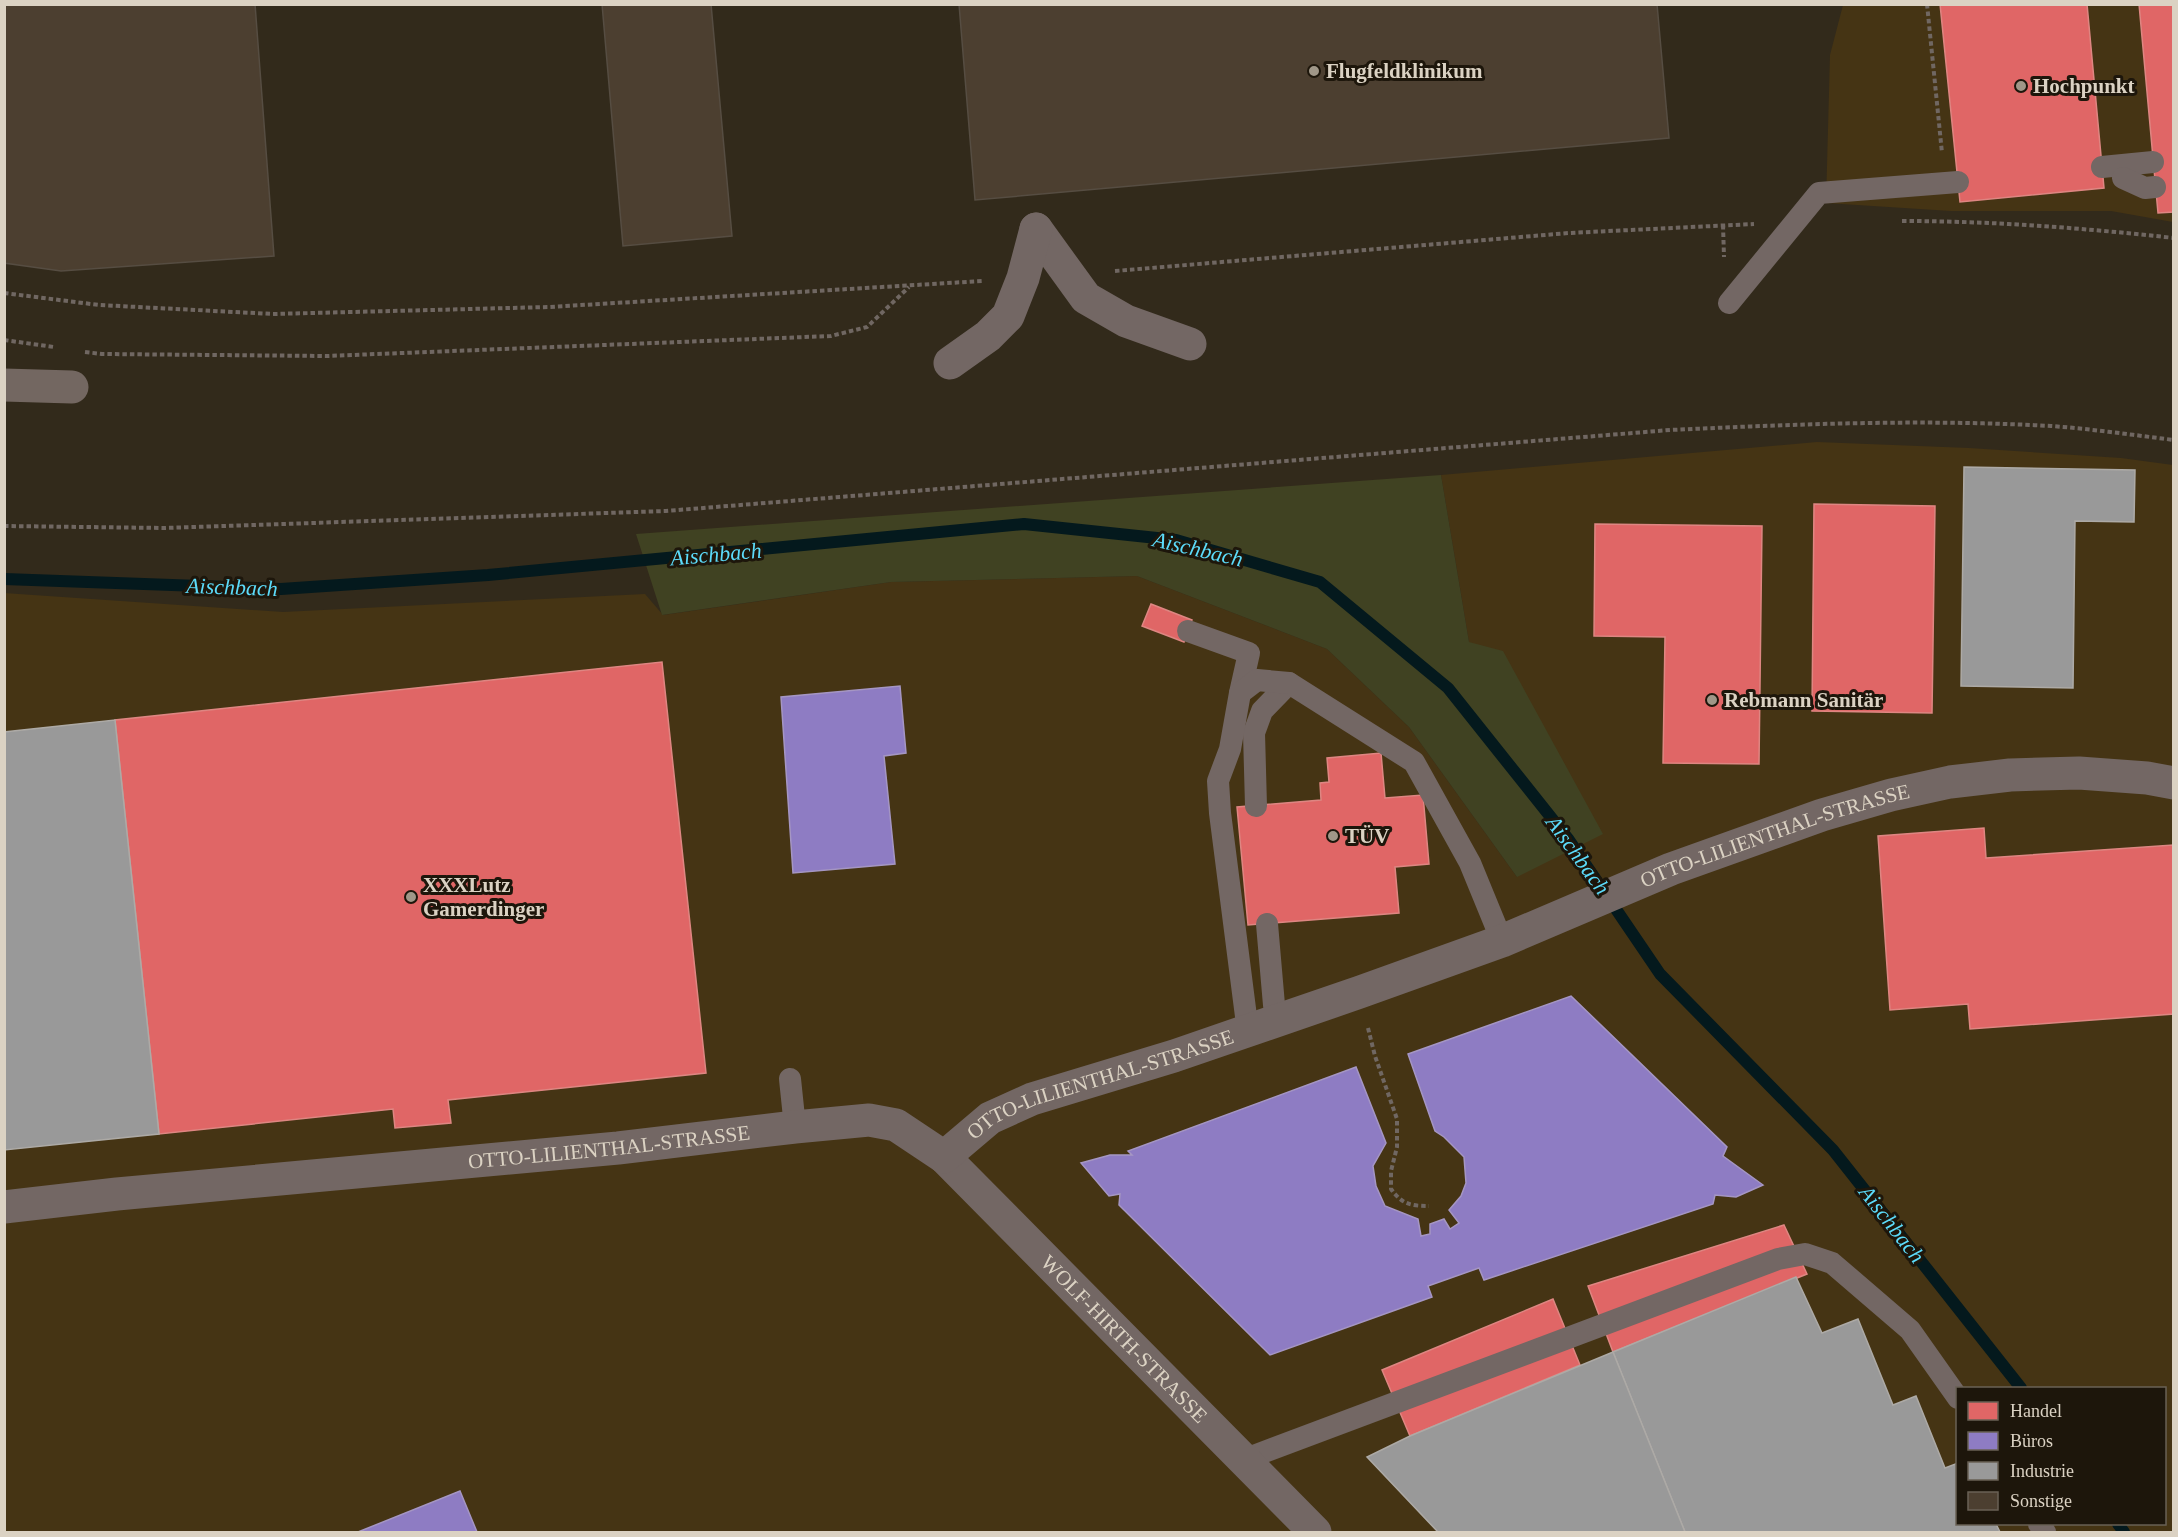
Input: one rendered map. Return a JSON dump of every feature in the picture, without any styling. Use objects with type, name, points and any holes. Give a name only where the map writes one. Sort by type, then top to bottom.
[{"type":"main road","points":[[4,385],[72,387]]},
{"type":"street","points":[[950,363],[988,336],[1008,316],[1023,278],[1036,229],[1086,298],[1126,321],[1190,344]]},
{"type":"street","name":"OTTO-LILIENTHAL-STRASSE","points":[[4,1207],[129,1193],[618,1148],[795,1126],[869,1120],[896,1125],[944,1158],[990,1118],[1032,1100],[1278,1022],[1502,941],[1671,869],[1822,815],[1891,795],[1950,782],[2010,775],[2079,773],[2147,778],[2174,783]]},
{"type":"street","name":"WOLF-HIRTH-STRASSE","points":[[944,1158],[1243,1460],[1304,1529]]},
{"type":"lane","points":[[2110,174],[2145,188],[2154,175]]},
{"type":"lane","points":[[1729,303],[1826,204],[1954,186]]},
{"type":"lane","points":[[1188,631],[1249,653],[1230,749],[1218,781],[1220,813],[1248,1032]]},
{"type":"lane","points":[[1240,693],[1257,681],[1289,683],[1414,762],[1470,863],[1502,941]]},
{"type":"lane","points":[[1256,806],[1254,733],[1262,711],[1289,683]]},
{"type":"lane","points":[[1267,924],[1278,1022]]},
{"type":"lane","points":[[790,1079],[795,1126]]},
{"type":"lane","points":[[1243,1460],[1778,1259],[1805,1254],[1832,1263],[1910,1330],[1956,1395]]},
{"type":"path","points":[[1927,4],[1954,186]]},
{"type":"path","points":[[80,351],[102,354],[327,356],[831,336],[867,327],[910,286]]},
{"type":"path","points":[[4,339],[59,348]]},
{"type":"path","points":[[4,526],[165,528],[666,511],[1670,430],[1813,423],[2053,426],[2174,440]]},
{"type":"path","points":[[1375,1056],[1397,1119],[1397,1147],[1391,1171],[1391,1189],[1400,1201],[1418,1206],[1429,1206]]},
{"type":"shaded area","points":[[1843,5],[2173,5],[2173,222],[2111,211],[1951,211],[1826,203],[1830,55]]},
{"type":"shaded area","points":[[1817,442],[1969,448],[2121,458],[2173,465],[2173,1532],[5,1532],[4,593],[283,612],[645,594],[663,615],[891,582],[1137,576],[1327,649],[1409,727],[1517,877],[1469,642],[1441,475]]},
{"type":"green space","points":[[1441,475],[1469,642],[1503,651],[1603,834],[1517,877],[1409,727],[1327,649],[1137,576],[891,582],[662,615],[636,534]]},
{"type":"building: Handel","name":"Hochpunkt","points":[[1940,4],[2087,4],[2104,188],[1960,202]]},
{"type":"building: Handel","points":[[2139,4],[2174,4],[2174,212],[2158,213]]},
{"type":"building: Handel","points":[[1814,504],[1935,506],[1932,713],[1812,711]]},
{"type":"building: Handel","name":"Rebmann Sanitär","points":[[1595,524],[1762,526],[1759,764],[1663,763],[1665,637],[1594,636]]},
{"type":"building: Handel","points":[[1151,604],[1192,620],[1184,642],[1142,626]]},
{"type":"building: Handel","name":"XXXLutz Gamerdinger","points":[[662,662],[706,1073],[448,1100],[451,1123],[395,1128],[393,1109],[159,1134],[115,720]]},
{"type":"building: Handel","name":"TÜV","points":[[1381,753],[1385,798],[1423,795],[1429,864],[1395,867],[1399,913],[1248,925],[1237,807],[1321,800],[1320,783],[1329,782],[1327,758]]},
{"type":"building: Handel","points":[[1984,828],[1986,858],[2173,845],[2174,1014],[1970,1029],[1968,1004],[1890,1010],[1878,836]]},
{"type":"building: Handel","points":[[1784,1225],[1807,1274],[1613,1352],[1588,1286]]},
{"type":"building: Handel","points":[[1553,1299],[1580,1365],[1410,1436],[1382,1370]]},
{"type":"building: Büros","points":[[900,686],[906,753],[884,756],[895,864],[793,873],[781,697]]},
{"type":"building: Büros","points":[[1571,996],[1727,1147],[1723,1156],[1763,1185],[1736,1197],[1715,1195],[1713,1204],[1484,1280],[1479,1268],[1428,1286],[1432,1297],[1270,1355],[1119,1205],[1120,1194],[1109,1196],[1081,1163],[1110,1155],[1132,1155],[1128,1151],[1356,1067],[1386,1143],[1373,1166],[1376,1186],[1385,1206],[1418,1219],[1421,1236],[1430,1234],[1430,1224],[1444,1219],[1450,1229],[1459,1223],[1449,1210],[1461,1196],[1466,1183],[1464,1157],[1435,1131],[1408,1054]]},
{"type":"building: Büros","points":[[460,1491],[477,1532],[358,1532]]},
{"type":"building: Industrie","points":[[1964,467],[2135,470],[2134,522],[2075,521],[2073,688],[1961,686]]},
{"type":"building: Industrie","points":[[115,720],[159,1134],[4,1150],[4,732]]},
{"type":"building: Industrie","points":[[1796,1277],[1822,1333],[1858,1319],[1893,1405],[1916,1396],[1945,1468],[1956,1464],[1956,1525],[1996,1525],[2000,1532],[1685,1532],[1613,1352]]},
{"type":"building: Industrie","points":[[1613,1352],[1685,1532],[1438,1532],[1367,1457],[1410,1436]]},
{"type":"building: Sonstige","points":[[4,4],[255,4],[274,256],[61,271],[4,263]]},
{"type":"building: Sonstige","points":[[602,4],[711,4],[732,236],[623,246]]},
{"type":"building: Sonstige","name":"Flugfeldklinikum","points":[[959,4],[1657,4],[1669,138],[975,200]]},
{"type":"waterway","name":"Aischbach","points":[[4,579],[281,589],[488,575],[1024,524],[1176,540],[1320,582],[1448,688],[1569,840],[1660,974],[1833,1150],[2020,1387]]},
{"type":"waterway","name":"Aischbach","points":[[2119,1525],[2124,1532]]},
{"type":"place","name":"Flugfeldklinikum","points":[[1314,71]]},
{"type":"place","name":"Hochpunkt","points":[[2021,86]]},
{"type":"place","name":"Rebmann Sanitär","points":[[1712,700]]},
{"type":"place","name":"TÜV","points":[[1333,836]]},
{"type":"place","name":"XXXLutz Gamerdinger","points":[[411,897]]}]
